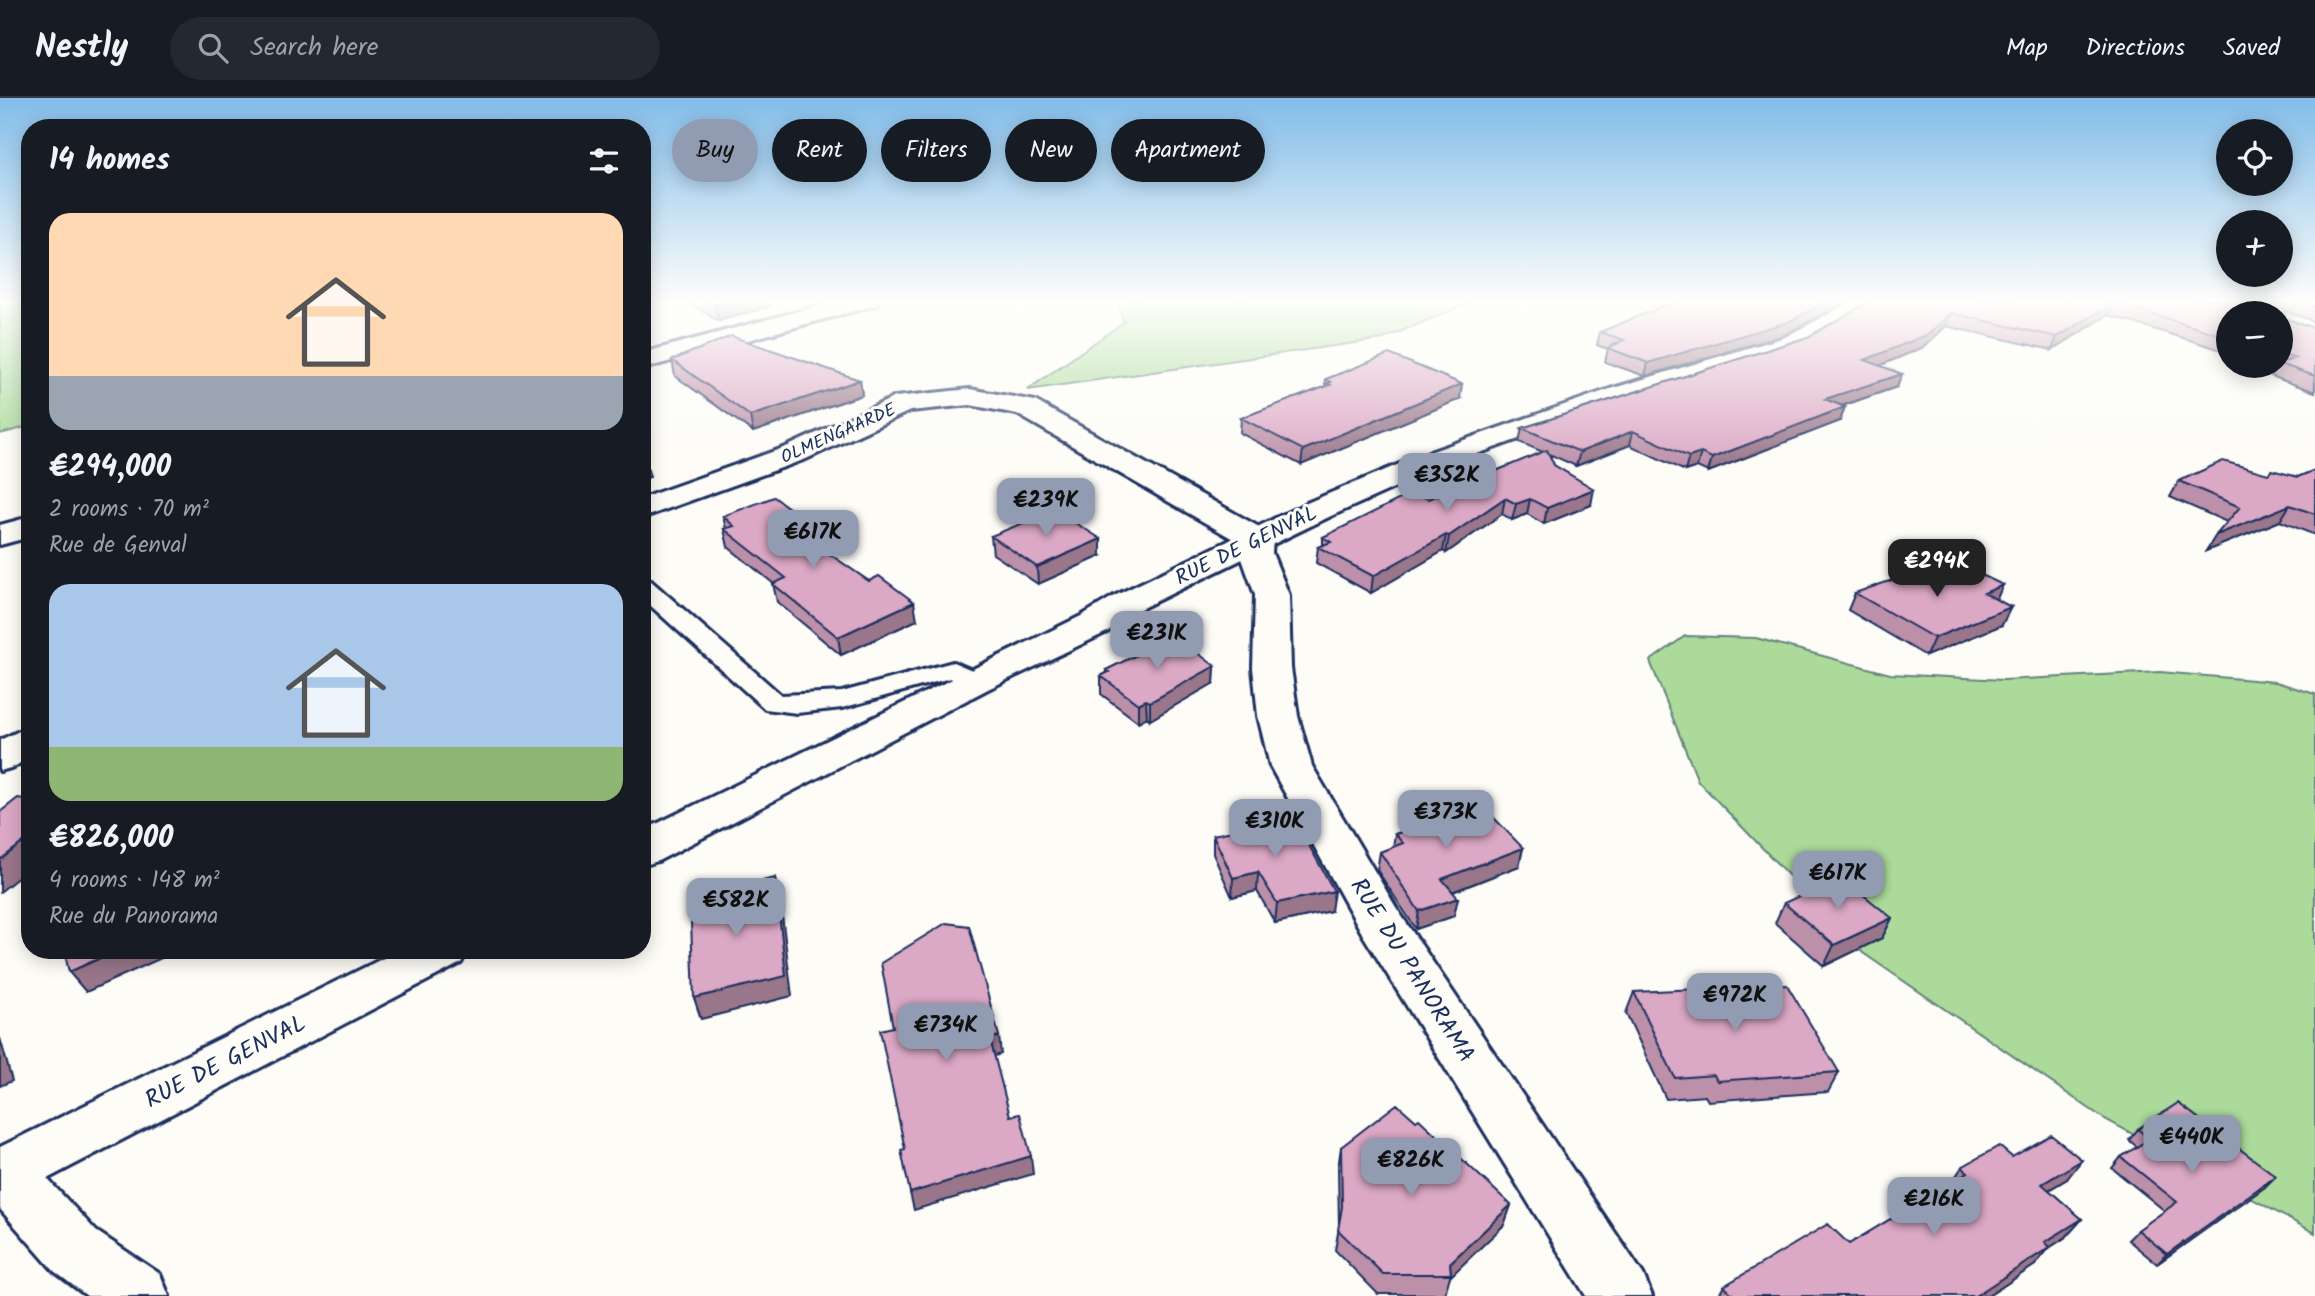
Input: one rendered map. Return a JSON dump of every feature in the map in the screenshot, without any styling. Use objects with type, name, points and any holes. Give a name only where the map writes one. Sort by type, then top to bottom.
[{"type":"street","name":"RUE DE GENVAL","points":[[651,845],[975,681],[1094,624],[1126,603],[1257,539],[1431,461],[1619,394],[1755,356]]},
{"type":"street","name":"OLMENGAARDE","points":[[651,506],[796,453],[905,403],[970,397],[1025,407],[1257,539]]},
{"type":"street","points":[[0,535],[21,529]]},
{"type":"street","name":"RUE DU PANORAMA","points":[[1257,539],[1256,553],[1272,595],[1275,692],[1291,766],[1380,922],[1621,1296]]},
{"type":"street","points":[[0,758],[21,745]]},
{"type":"street","name":"RUE DE GENVAL","points":[[2,1174],[426,959]]},
{"type":"street","points":[[2,1174],[75,1251],[138,1296]]},
{"type":"lane","points":[[651,593],[774,702],[803,707],[835,703],[953,670],[975,681]]},
{"type":"green space","points":[[0,356],[21,356],[21,428],[0,434]]},
{"type":"green space","points":[[1076,356],[1265,356],[1027,390]]},
{"type":"green space","points":[[1685,636],[1756,638],[1890,674],[2004,680],[2160,672],[2276,682],[2315,694],[2315,1233],[2103,1118],[1863,953],[1698,781],[1650,661]]},
{"type":"building","points":[[682,356],[789,356],[860,380],[750,416],[672,360]]},
{"type":"building","points":[[1384,356],[1394,356],[1462,384],[1303,450],[1241,418],[1330,385],[1326,384],[1331,382],[1326,379]]},
{"type":"building","points":[[1629,356],[1672,356],[1648,363]]},
{"type":"building","points":[[1749,356],[1875,356],[1865,360],[1902,374],[1825,399],[1845,407],[1712,458],[1701,453],[1689,457],[1633,431],[1580,452],[1522,428]]},
{"type":"building","points":[[2293,356],[2315,356],[2315,376],[2293,368],[2293,359],[2296,358]]},
{"type":"building","points":[[1547,450],[1554,465],[1594,489],[1547,508],[1530,499],[1516,504],[1505,498],[1449,536],[1446,535],[1373,576],[1318,547],[1331,542],[1323,537],[1414,492],[1428,499]]},
{"type":"building","points":[[2223,461],[2268,474],[2272,470],[2298,477],[2315,470],[2315,514],[2290,505],[2216,535],[2240,507],[2179,481]]},
{"type":"building","points":[[774,497],[808,522],[792,528],[869,581],[879,576],[914,602],[838,637],[773,584],[786,578],[724,529],[734,526],[723,516]]},
{"type":"building","points":[[1055,510],[1101,539],[1037,567],[991,536]]},
{"type":"building","points":[[1956,563],[2003,585],[1984,593],[2011,607],[1934,638],[1855,593],[1932,566],[1939,570]]},
{"type":"building","points":[[1175,636],[1215,666],[1150,702],[1146,700],[1138,704],[1101,676],[1109,672],[1106,670]]},
{"type":"building","points":[[1474,797],[1523,848],[1442,879],[1458,898],[1419,911],[1380,852],[1403,843],[1395,834],[1424,825],[1417,818]]},
{"type":"building","points":[[21,798],[21,844],[0,860],[0,812]]},
{"type":"building","points":[[1294,818],[1334,891],[1277,903],[1258,872],[1233,878],[1213,835]]},
{"type":"building","points":[[1841,877],[1892,918],[1834,945],[1784,903]]},
{"type":"building","points":[[775,878],[786,976],[694,998],[690,897]]},
{"type":"building","points":[[946,923],[969,926],[999,1036],[990,1039],[1010,1116],[1020,1114],[1031,1156],[910,1193],[901,1150],[905,1149],[880,1030],[893,1027],[881,963]]},
{"type":"building","points":[[66,959],[98,959],[69,972]]},
{"type":"building","points":[[1787,985],[1839,1072],[1717,1081],[1714,1075],[1675,1078],[1634,992]]},
{"type":"building","points":[[2178,1103],[2276,1176],[2167,1254],[2138,1230],[2177,1202],[2121,1157],[2149,1139],[2138,1129]]},
{"type":"building","points":[[1397,1104],[1416,1121],[1419,1119],[1511,1205],[1450,1263],[1451,1274],[1383,1274],[1338,1230],[1342,1207],[1341,1147]]},
{"type":"building","points":[[2051,1135],[2082,1160],[2042,1184],[2082,1219],[2045,1242],[2050,1247],[1975,1296],[1734,1296],[1724,1286],[1828,1224],[1849,1244],[1968,1172],[1962,1167],[1999,1146],[2012,1157]]}]
